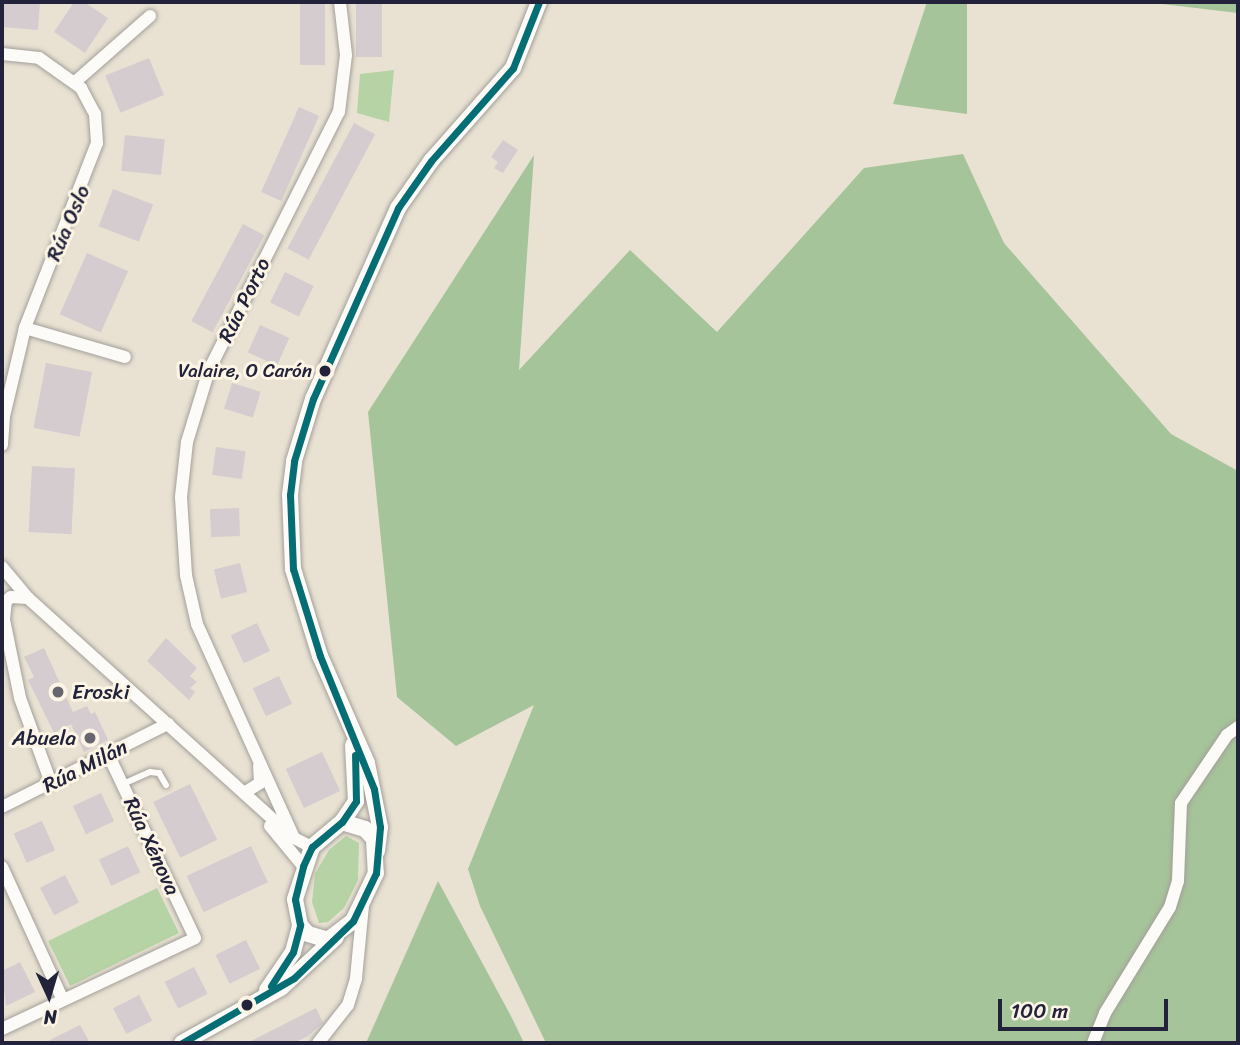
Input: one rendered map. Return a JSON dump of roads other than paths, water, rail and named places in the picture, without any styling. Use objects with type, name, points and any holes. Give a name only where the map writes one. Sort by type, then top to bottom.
[{"type":"street","name":"Rúa Porto","points":[[294,838],[197,624],[181,523],[183,472],[194,412],[209,370],[339,112],[346,55],[340,2]]},
{"type":"street","points":[[182,1043],[294,978],[340,934],[363,905],[376,873],[380,827],[374,789],[320,656],[293,569],[290,495],[302,429],[398,208],[431,161],[513,68],[539,2]]},
{"type":"street","points":[[75,82],[150,16]]},
{"type":"street","name":"Rúa Oslo","points":[[2,54],[39,58],[75,82],[94,114],[97,144],[25,328],[4,416],[2,445]]},
{"type":"street","points":[[25,328],[125,357]]},
{"type":"street","points":[[2,567],[28,598],[244,793],[268,819],[303,866]]},
{"type":"street","points":[[28,598],[11,597],[6,601],[3,617],[20,698],[51,783]]},
{"type":"street","name":"Rúa Milán","points":[[2,807],[168,724]]},
{"type":"street","points":[[243,1010],[277,981],[293,952],[300,925],[295,899],[303,866],[312,847],[342,822],[356,801],[350,726]]},
{"type":"street","points":[[1093,1043],[1105,1013],[1170,907],[1178,881],[1181,803],[1227,735],[1238,727]]},
{"type":"street","name":"Rúa Xénova","points":[[63,1000],[195,938],[108,754]]},
{"type":"street","name":"Rúa Porto","points":[[259,762],[268,819]]},
{"type":"street","points":[[244,793],[260,783],[259,762]]},
{"type":"street","points":[[268,819],[312,847]]},
{"type":"street","points":[[342,822],[365,829],[377,851]]},
{"type":"street","points":[[2,867],[63,1000],[2,1029]]},
{"type":"street","points":[[318,1043],[348,1005],[361,952],[363,905]]},
{"type":"street","points":[[300,925],[318,938],[340,934],[356,939],[361,952]]},
{"type":"lane","points":[[123,784],[150,772],[159,773],[166,785]]},
{"type":"place","name":"Valaire, O Carón","points":[[325,371]]},
{"type":"place","name":"Eroski","points":[[58,692]]},
{"type":"place","name":"Abuela","points":[[90,738]]}]
